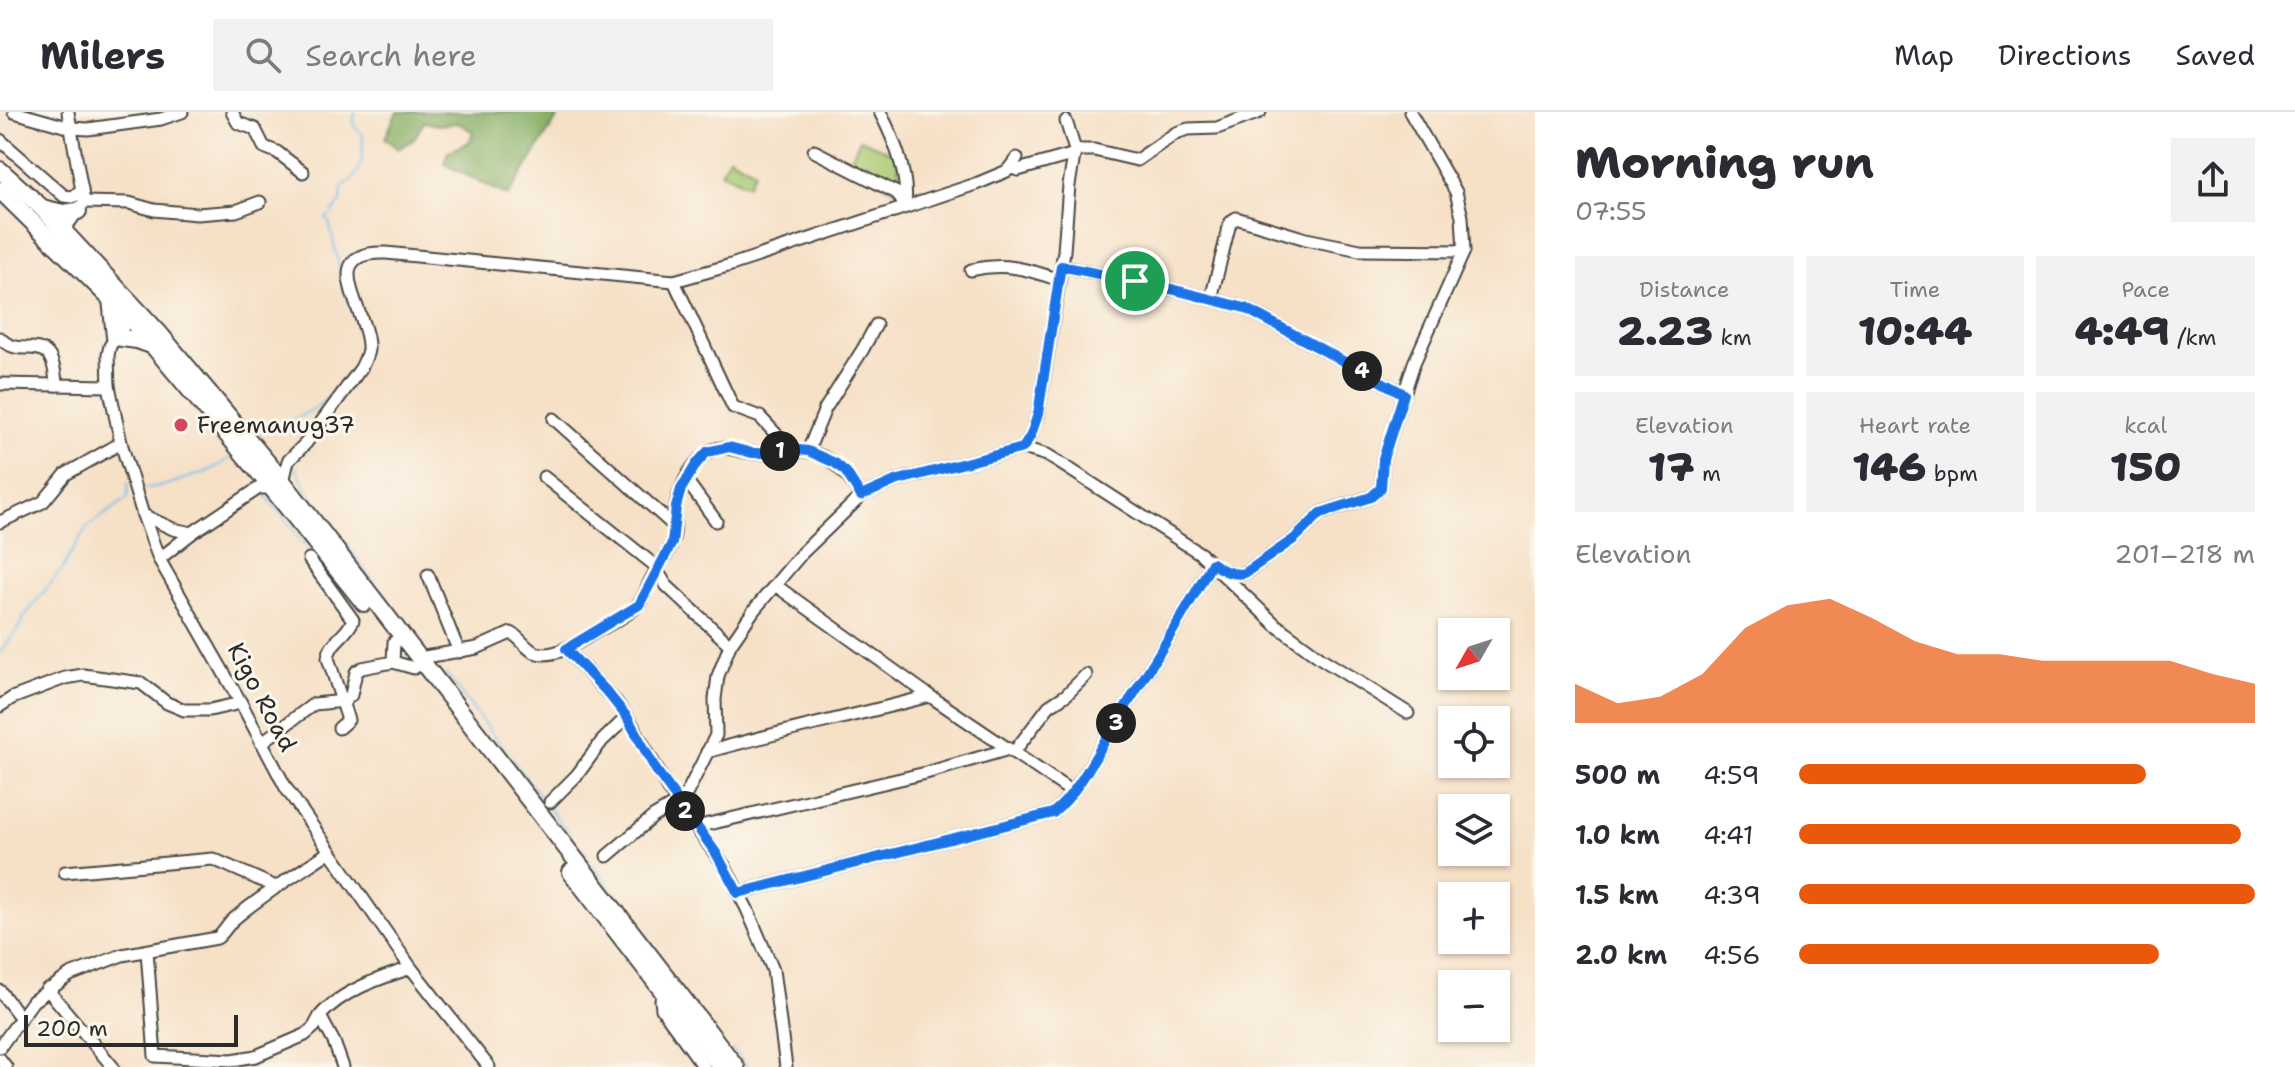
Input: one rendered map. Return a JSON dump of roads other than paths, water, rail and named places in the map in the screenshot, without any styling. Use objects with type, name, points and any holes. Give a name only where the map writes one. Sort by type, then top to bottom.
[{"type":"highway","points":[[0,170],[41,207],[58,237],[111,299],[158,332],[394,642],[421,666],[721,1067]]},
{"type":"highway","points":[[0,190],[58,237],[82,251],[154,346],[421,666],[736,1067]]},
{"type":"highway","points":[[41,207],[63,213],[79,209],[82,251]]},
{"type":"highway","points":[[111,299],[115,337],[154,346]]},
{"type":"street","points":[[14,112],[71,128],[88,129],[161,119],[182,112]]},
{"type":"street","points":[[58,237],[79,209],[82,189],[68,112]]},
{"type":"street","points":[[232,112],[238,123],[255,129],[264,147],[277,152],[303,172]]},
{"type":"street","points":[[880,112],[901,166],[907,195],[905,206]]},
{"type":"street","points":[[159,559],[288,461],[306,443],[361,368],[368,341],[348,275],[355,259],[362,255],[386,253],[674,281],[840,230],[985,180],[1014,163],[1018,170],[1075,152],[1102,152],[1137,160],[1176,133],[1188,129],[1217,128],[1260,112]]},
{"type":"street","points":[[1216,566],[1236,574],[1245,573],[1294,539],[1321,513],[1371,497],[1379,492],[1382,485],[1383,459],[1414,363],[1464,251],[1462,217],[1456,192],[1410,112]]},
{"type":"street","points":[[1023,448],[1038,414],[1061,266],[1075,152],[1066,121]]},
{"type":"street","points":[[0,140],[79,209],[129,203],[154,210],[197,214],[236,211],[260,202]]},
{"type":"street","points":[[814,151],[897,193],[905,206]]},
{"type":"street","points":[[64,196],[73,197],[82,189]]},
{"type":"street","points":[[1211,299],[1230,223],[1236,218],[1306,239],[1360,250],[1464,251]]},
{"type":"street","points":[[971,270],[995,265],[1021,268],[1059,280]]},
{"type":"street","points":[[1061,266],[1245,308],[1404,394]]},
{"type":"street","points":[[674,281],[733,407],[760,417],[790,449]]},
{"type":"street","name":"Kigo Road","points":[[132,313],[115,337],[108,355],[109,386],[121,443],[159,559],[286,788],[411,968],[489,1067]]},
{"type":"street","points":[[808,451],[825,409],[876,325]]},
{"type":"street","points":[[0,338],[9,345],[38,349],[50,355],[56,385]]},
{"type":"street","points":[[0,384],[109,386]]},
{"type":"street","points":[[554,419],[674,526]]},
{"type":"street","points":[[0,522],[43,502],[66,474],[121,443]]},
{"type":"street","points":[[261,743],[314,704],[341,702],[351,695],[359,669],[393,662],[421,666],[438,656],[482,647],[511,633],[535,653],[542,655],[566,649],[639,605],[672,543],[678,498],[686,480],[702,457],[715,449],[729,447],[761,454],[790,449],[808,451],[835,463],[846,472],[861,496]]},
{"type":"street","points":[[607,856],[687,793],[716,735],[718,676],[730,645],[754,610],[802,553],[861,496],[907,477],[1023,448],[1047,455],[1169,531],[1216,566],[1289,636],[1408,713]]},
{"type":"street","points":[[268,479],[288,461]]},
{"type":"street","points":[[544,477],[658,569],[666,585],[730,645]]},
{"type":"street","points":[[686,480],[716,521]]},
{"type":"street","points":[[143,515],[173,529],[192,533]]},
{"type":"street","points":[[309,559],[353,620],[330,648],[328,658],[348,720],[339,728]]},
{"type":"street","points":[[738,893],[1053,813],[1072,792],[1216,566]]},
{"type":"street","points":[[428,575],[459,652]]},
{"type":"street","points":[[775,585],[929,696],[1072,792]]},
{"type":"street","points":[[393,662],[394,642]]},
{"type":"street","points":[[566,649],[627,717],[656,770],[716,853],[738,893],[773,970],[786,1067]]},
{"type":"street","points":[[0,706],[12,698],[65,678],[83,675],[141,683],[167,703],[184,710],[210,710],[241,703]]},
{"type":"street","points":[[696,827],[1011,751],[1049,706],[1066,695],[1086,675]]},
{"type":"street","points":[[707,752],[929,696]]},
{"type":"street","points":[[550,802],[577,775],[602,741],[627,717]]},
{"type":"street","points":[[0,1047],[33,1001],[70,975],[122,955],[217,938],[231,921],[329,852]]},
{"type":"street","points":[[65,872],[213,859],[276,887]]},
{"type":"street","points":[[147,951],[155,1056],[253,1061],[305,1035],[338,1000],[411,968]]},
{"type":"street","points":[[47,989],[113,1067]]},
{"type":"street","points":[[0,991],[20,1017]]},
{"type":"street","points":[[665,995],[661,1000],[662,1009],[704,1067]]},
{"type":"street","points":[[320,1016],[343,1067]]},
{"type":"street","points":[[0,1059],[6,1067]]},
{"type":"waterway","points":[[332,213],[341,202],[342,187],[354,177],[360,165],[363,135],[354,125],[356,112]]},
{"type":"waterway","points":[[329,216],[326,218],[344,289],[362,344],[358,360],[351,370]]},
{"type":"waterway","points":[[269,427],[314,409],[348,374]]},
{"type":"waterway","points":[[258,434],[265,429]]},
{"type":"waterway","points":[[141,489],[166,485],[206,472],[236,454]]},
{"type":"waterway","points":[[295,466],[309,494],[369,576]]},
{"type":"waterway","points":[[0,653],[62,569],[87,527],[128,498],[128,483]]},
{"type":"waterway","points":[[265,494],[326,572],[333,576]]},
{"type":"waterway","points":[[365,574],[374,582]]},
{"type":"waterway","points":[[446,674],[636,921]]},
{"type":"waterway","points":[[732,1049],[747,1067]]},
{"type":"place","name":"Freemanug37","points":[[181,425]]}]
